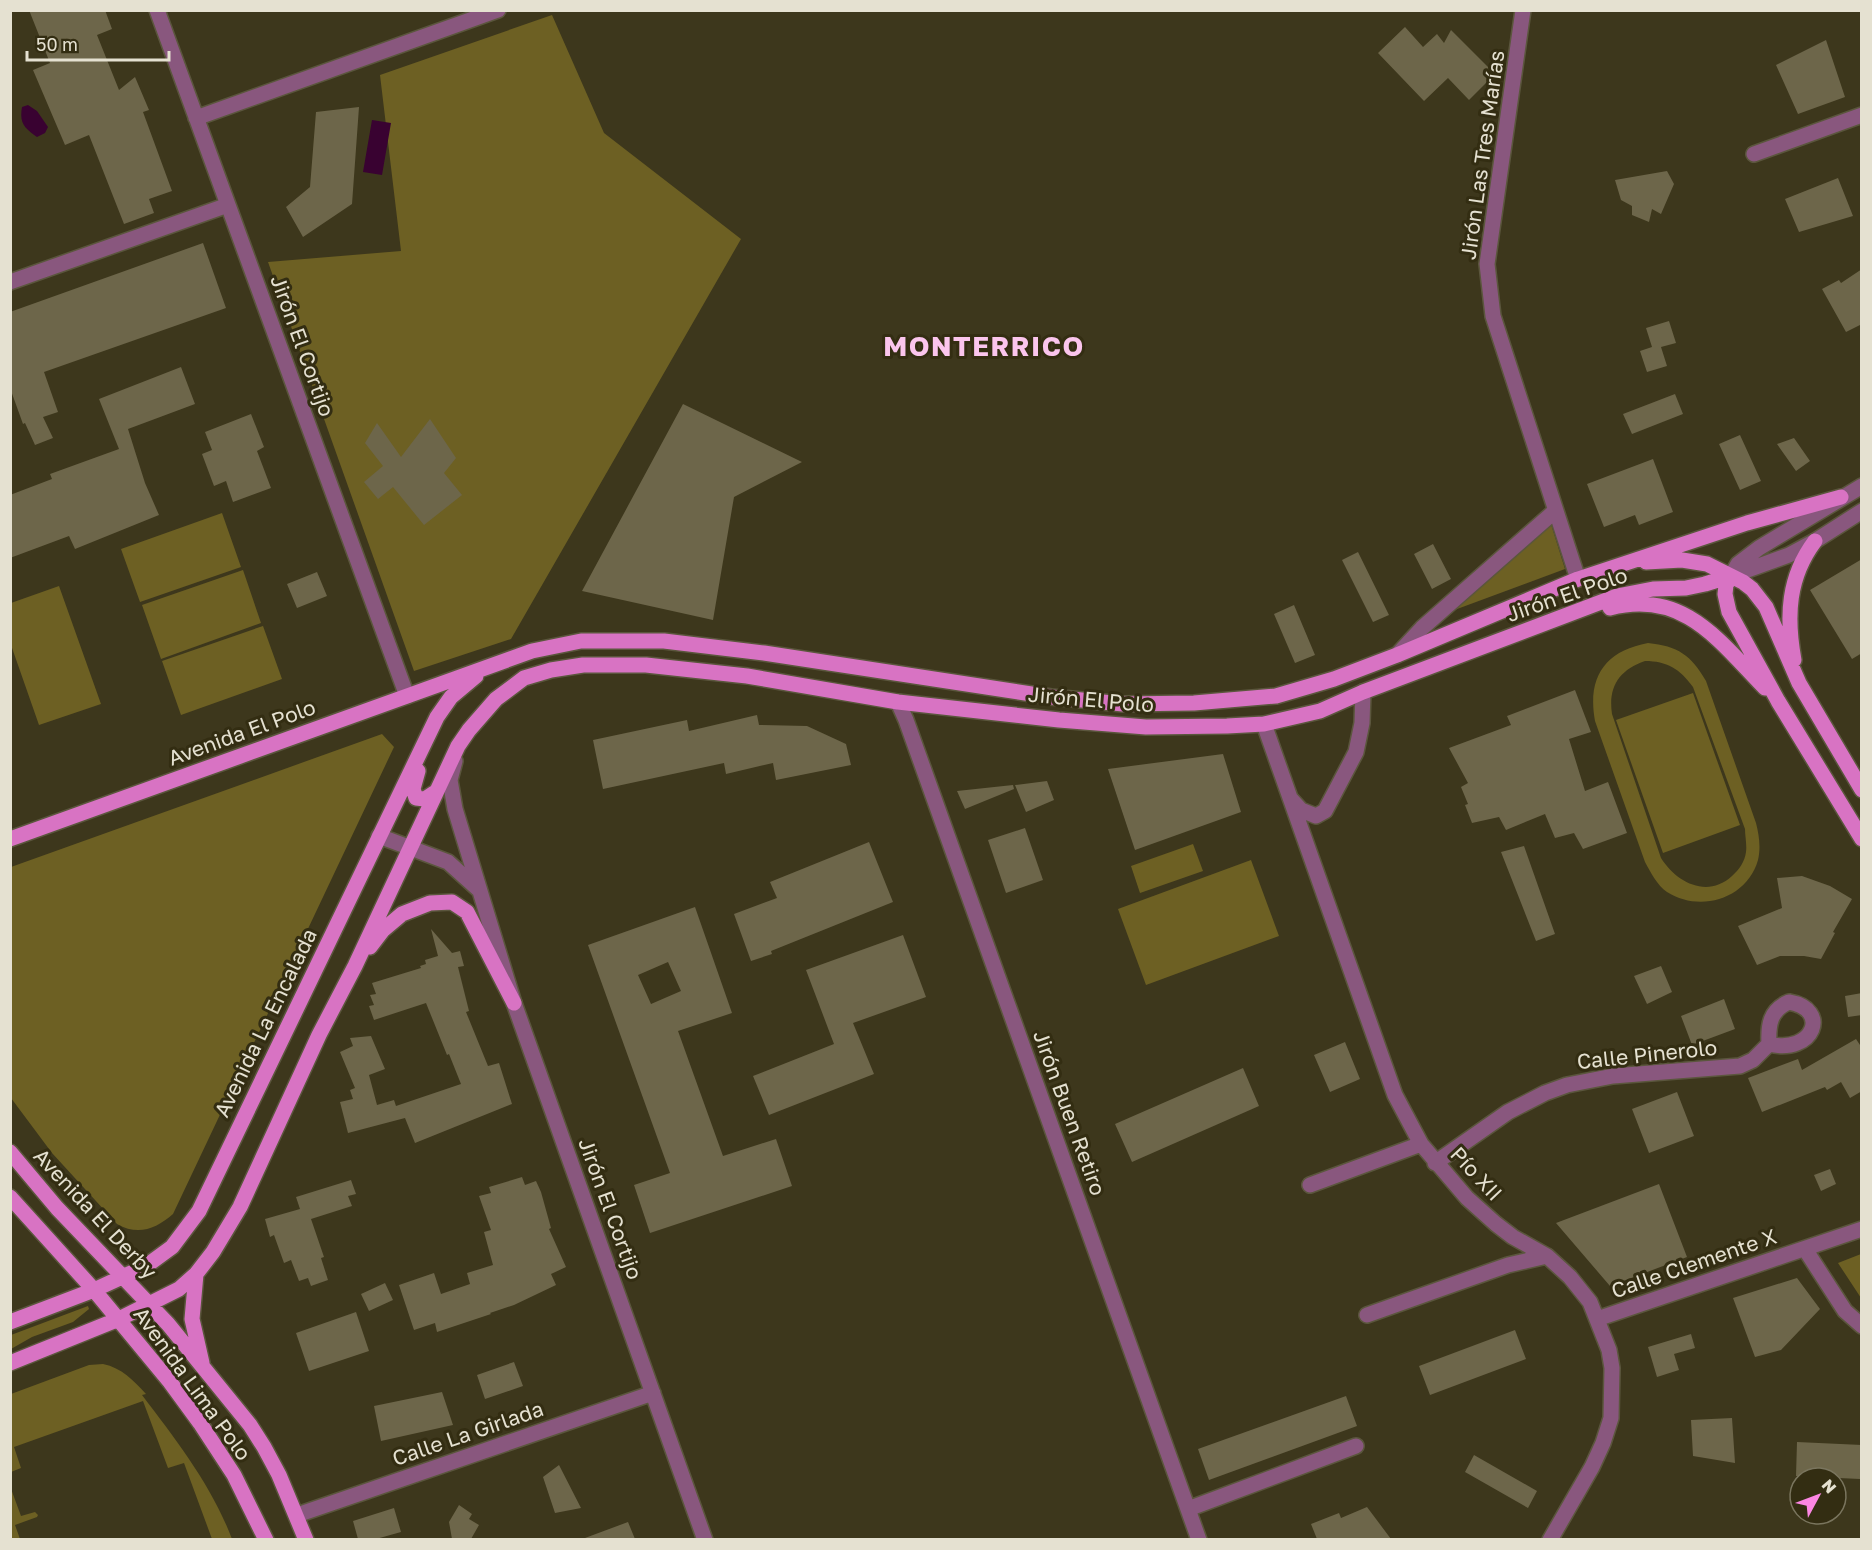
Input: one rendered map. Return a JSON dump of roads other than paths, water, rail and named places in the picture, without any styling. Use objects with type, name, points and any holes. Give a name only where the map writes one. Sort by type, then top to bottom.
[{"type":"main road","points":[[1626,564],[1747,523],[1841,497]]},
{"type":"main road","points":[[1799,683],[1792,649],[1792,585],[1799,566],[1815,541]]},
{"type":"main road","points":[[1626,564],[1682,560],[1707,564],[1752,589],[1766,608],[1799,683],[1862,790]]},
{"type":"main road","name":"Jirón El Polo","points":[[488,666],[532,651],[581,641],[664,641],[764,653],[1051,697],[1123,704],[1194,703],[1276,696],[1334,679],[1578,579],[1626,564]]},
{"type":"main road","points":[[1731,576],[1726,585],[1725,594],[1729,612],[1778,701],[1862,839]]},
{"type":"main road","name":"Jirón El Polo","points":[[458,746],[496,699],[524,678],[550,670],[583,665],[646,665],[747,676],[898,702],[1059,720],[1146,726],[1264,724],[1306,715],[1617,596],[1653,589],[1696,586],[1731,576]]},
{"type":"main road","points":[[1532,628],[1625,604],[1658,604],[1681,611],[1712,635],[1778,701]]},
{"type":"main road","name":"Avenida El Polo","points":[[10,839],[488,666]]},
{"type":"main road","name":"Avenida La Encalada","points":[[10,1322],[123,1277],[166,1253],[188,1229],[199,1211],[432,728],[451,697],[488,666]]},
{"type":"main road","points":[[432,728],[413,789],[416,798],[422,800],[434,793]]},
{"type":"main road","points":[[10,1363],[150,1304],[179,1288],[196,1274],[213,1252],[240,1207],[319,1035],[355,966],[434,793],[458,746]]},
{"type":"main road","points":[[355,966],[383,930],[402,914],[430,903],[452,902],[467,912],[514,1003]]},
{"type":"main road","name":"Avenida El Derby","points":[[10,1152],[57,1208],[150,1304]]},
{"type":"main road","points":[[10,1197],[94,1290]]},
{"type":"main road","points":[[196,1274],[192,1319],[204,1368]]},
{"type":"main road","name":"Avenida Lima Polo","points":[[94,1290],[170,1382],[218,1448],[266,1539]]},
{"type":"main road","name":"Avenida Lima Polo","points":[[150,1304],[244,1417],[264,1447],[306,1539]]},
{"type":"street","name":"Jirón El Cortijo","points":[[157,10],[407,696]]},
{"type":"street","points":[[196,118],[498,10]]},
{"type":"street","name":"Jirón Las Tres Marías","points":[[1523,10],[1487,264],[1493,316],[1578,579]]},
{"type":"street","points":[[1754,154],[1862,115]]},
{"type":"street","points":[[10,282],[228,205]]},
{"type":"street","points":[[1731,576],[1738,564],[1747,556],[1862,486]]},
{"type":"street","points":[[1397,655],[1422,628],[1555,511]]},
{"type":"street","points":[[1731,576],[1789,555],[1862,511]]},
{"type":"street","points":[[1289,797],[1301,810],[1316,816],[1325,811],[1356,752],[1362,723],[1363,692]]},
{"type":"street","name":"Jirón Buen Retiro","points":[[898,702],[1199,1539]]},
{"type":"street","name":"Pío XII","points":[[1264,724],[1395,1095],[1421,1144],[1467,1198],[1513,1237],[1547,1256],[1577,1286],[1590,1302],[1609,1350],[1612,1368],[1611,1418],[1592,1467],[1550,1539]]},
{"type":"street","name":"Jirón El Cortijo","points":[[458,746],[450,780],[452,794],[514,1003],[705,1539]]},
{"type":"street","points":[[379,836],[448,862],[480,891]]},
{"type":"street","name":"Calle Pinerolo","points":[[1435,1163],[1508,1112],[1556,1089],[1613,1076],[1740,1066],[1753,1060],[1769,1044]]},
{"type":"street","points":[[1310,1185],[1421,1144]]},
{"type":"street","name":"Calle Clemente X","points":[[1598,1319],[1862,1229]]},
{"type":"street","name":"Calle Clemente X","points":[[1805,1249],[1845,1311],[1862,1326]]},
{"type":"street","points":[[1367,1315],[1508,1265],[1547,1256]]},
{"type":"street","name":"Calle La Girlada","points":[[297,1515],[653,1393]]},
{"type":"street","points":[[1188,1509],[1356,1446]]},
{"type":"district","name":"MONTERRICO","points":[[984,347]]}]
